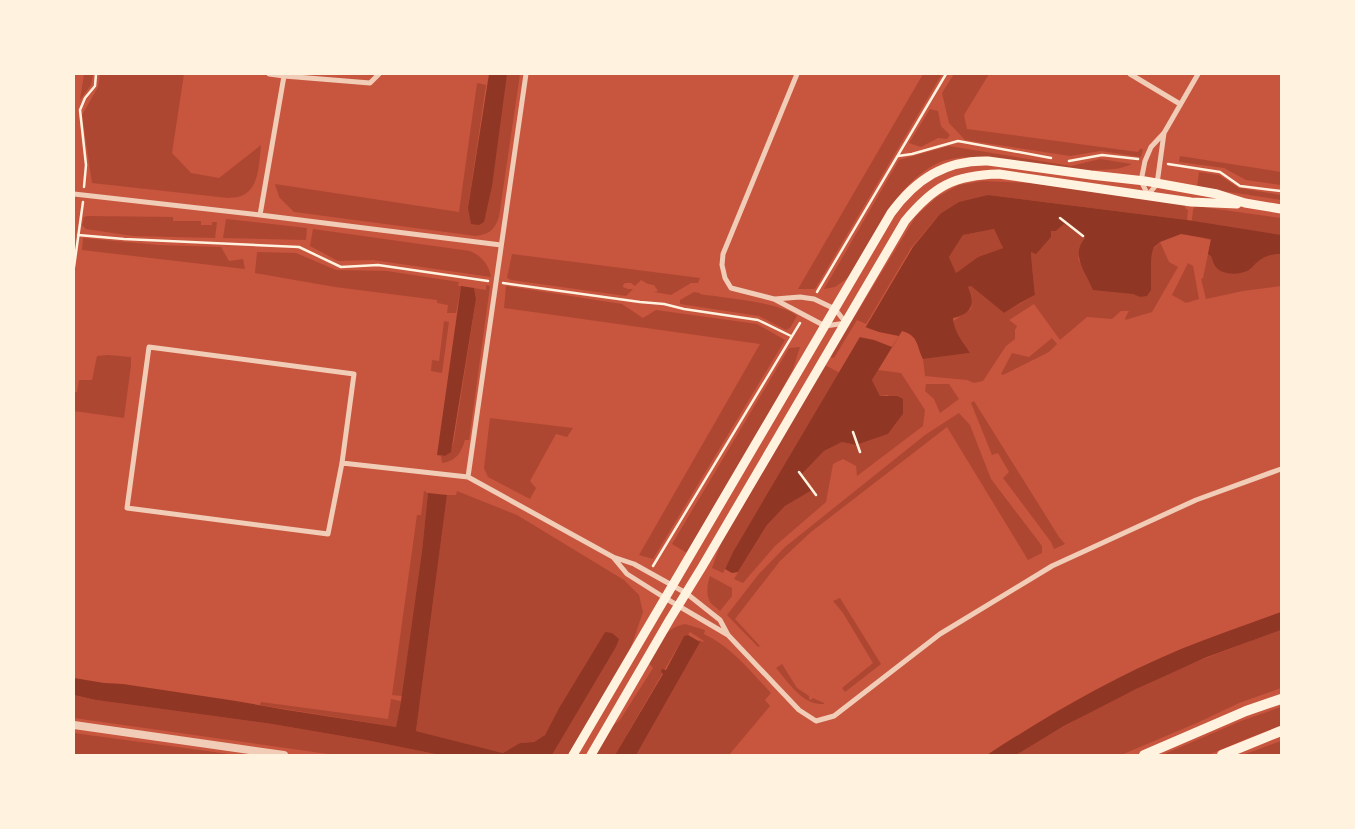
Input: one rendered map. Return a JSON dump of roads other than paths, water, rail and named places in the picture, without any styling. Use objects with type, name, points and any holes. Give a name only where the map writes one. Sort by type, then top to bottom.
[{"type":"main road","points":[[573,755],[891,213],[906,193],[942,168],[972,160],[1141,181],[1217,194],[1245,203],[1281,209]]},
{"type":"main road","points":[[591,755],[906,221],[929,196],[941,187],[956,180],[999,174],[1191,202],[1245,203]]},
{"type":"main road","points":[[1144,755],[1246,710],[1281,699]]},
{"type":"main road","points":[[1222,755],[1281,731]]},
{"type":"street","points":[[269,74],[370,83],[379,74]]},
{"type":"street","points":[[468,477],[526,74]]},
{"type":"street","points":[[797,74],[723,254],[722,265],[725,278],[732,288],[774,299],[825,326],[846,323]]},
{"type":"street","points":[[1130,74],[1180,104]]},
{"type":"street","points":[[1164,133],[1157,184],[1148,196],[1141,181],[1145,161],[1151,147],[1164,133],[1198,74]]},
{"type":"street","points":[[260,215],[284,76]]},
{"type":"street","points":[[74,194],[501,245]]},
{"type":"street","points":[[774,299],[800,297],[814,299],[835,309],[846,323]]},
{"type":"street","points":[[149,347],[354,374],[342,463],[328,534],[127,508],[149,347]]},
{"type":"street","points":[[342,463],[468,477],[612,557],[634,564],[650,572],[686,593],[720,620],[728,635],[800,710],[816,721],[834,716],[940,634],[1052,566],[1196,500],[1281,469]]},
{"type":"street","points":[[612,557],[628,574],[728,635]]},
{"type":"street","points":[[74,725],[284,755]]}]
